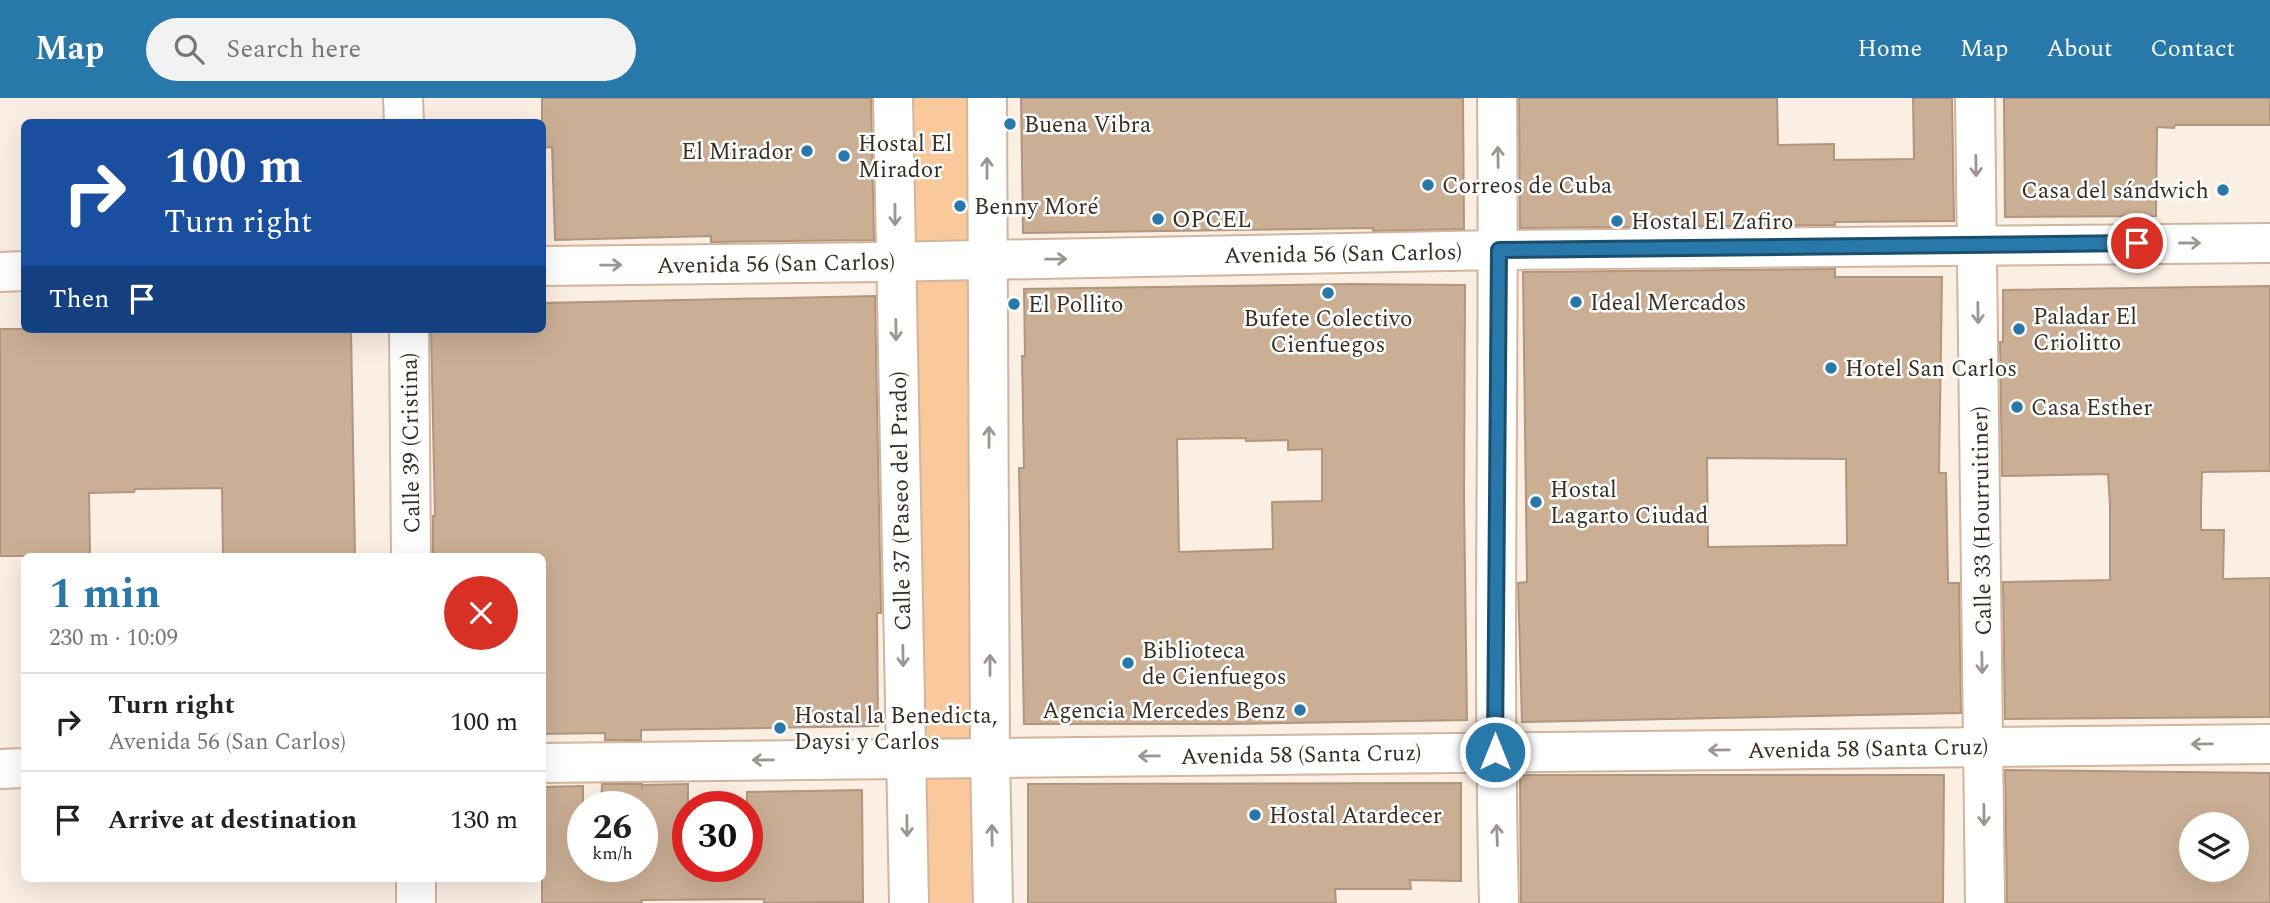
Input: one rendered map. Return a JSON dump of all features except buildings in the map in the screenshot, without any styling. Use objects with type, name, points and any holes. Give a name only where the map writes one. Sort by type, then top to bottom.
[{"type":"main road","points":[[403,98],[404,119]]},
{"type":"main road","name":"Calle 37 (Paseo del Prado)","points":[[894,98],[909,903]]},
{"type":"main road","points":[[987,98],[993,903]]},
{"type":"main road","points":[[1497,98],[1499,250],[1495,752],[1499,903]]},
{"type":"main road","name":"Calle 33 (Hourruitiner)","points":[[1975,98],[1985,903]]},
{"type":"main road","name":"Avenida 56 (San Carlos)","points":[[546,266],[1499,250],[2270,243]]},
{"type":"main road","points":[[0,272],[21,271]]},
{"type":"main road","name":"Calle 39 (Cristina)","points":[[408,333],[411,553]]},
{"type":"main road","name":"Avenida 58 (Santa Cruz)","points":[[546,763],[2270,744]]},
{"type":"main road","points":[[0,769],[21,768]]},
{"type":"main road","points":[[416,882],[416,903]]},
{"type":"shaded area","points":[[914,98],[975,98],[977,903],[924,903]]},
{"type":"place","name":"Buena Vibra","points":[[1010,124]]},
{"type":"place","name":"El Mirador","points":[[807,151]]},
{"type":"place","name":"Hostal El Mirador","points":[[844,156]]},
{"type":"place","name":"Correos de Cuba","points":[[1428,185]]},
{"type":"place","name":"Casa del sándwich","points":[[2223,190]]},
{"type":"place","name":"Benny Moré","points":[[960,206]]},
{"type":"place","name":"OPCEL","points":[[1158,219]]},
{"type":"place","name":"Hostal El Zafiro","points":[[1617,221]]},
{"type":"place","name":"Bufete Colectivo Cienfuegos","points":[[1328,293]]},
{"type":"place","name":"Ideal Mercados","points":[[1576,302]]},
{"type":"place","name":"El Pollito","points":[[1014,304]]},
{"type":"place","name":"Paladar El Criolitto","points":[[2019,329]]},
{"type":"place","name":"Hotel San Carlos","points":[[1831,368]]},
{"type":"place","name":"Casa Esther","points":[[2017,407]]},
{"type":"place","name":"Hostal Lagarto Ciudad","points":[[1536,502]]},
{"type":"place","name":"Biblioteca de Cienfuegos","points":[[1128,663]]},
{"type":"place","name":"Agencia Mercedes Benz","points":[[1300,710]]},
{"type":"place","name":"Hostal la Benedicta, Daysi y Carlos","points":[[780,728]]},
{"type":"place","name":"Hostal Atardecer","points":[[1255,815]]},
{"type":"route","points":[[1495,752],[1499,250],[2137,243]]}]
